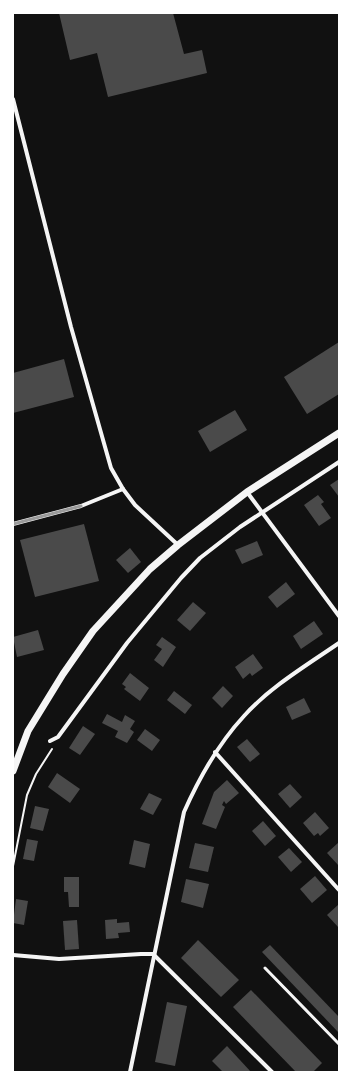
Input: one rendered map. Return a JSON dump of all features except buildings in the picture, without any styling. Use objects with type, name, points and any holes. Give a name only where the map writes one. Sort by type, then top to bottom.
[{"type":"street","points":[[13,99],[73,334],[111,468],[123,489],[135,505],[178,545]]},
{"type":"street","points":[[13,771],[28,731],[43,704],[80,649],[118,603],[150,569],[178,545],[247,492],[339,433]]},
{"type":"street","points":[[50,741],[58,737],[127,643],[181,578],[220,542],[339,462]]},
{"type":"street","points":[[13,524],[81,506],[123,489]]},
{"type":"street","points":[[247,492],[339,616]]},
{"type":"street","points":[[130,1072],[153,954],[184,812],[198,780],[215,752],[245,714],[275,689],[339,643]]},
{"type":"street","points":[[215,752],[339,890]]},
{"type":"street","points":[[13,955],[59,959],[153,954],[272,1072]]},
{"type":"lane","points":[[265,968],[339,1044]]},
{"type":"path","points":[[13,866],[27,795],[36,774],[52,749],[50,741]]},
{"type":"railway","points":[[13,524],[81,506]]}]
